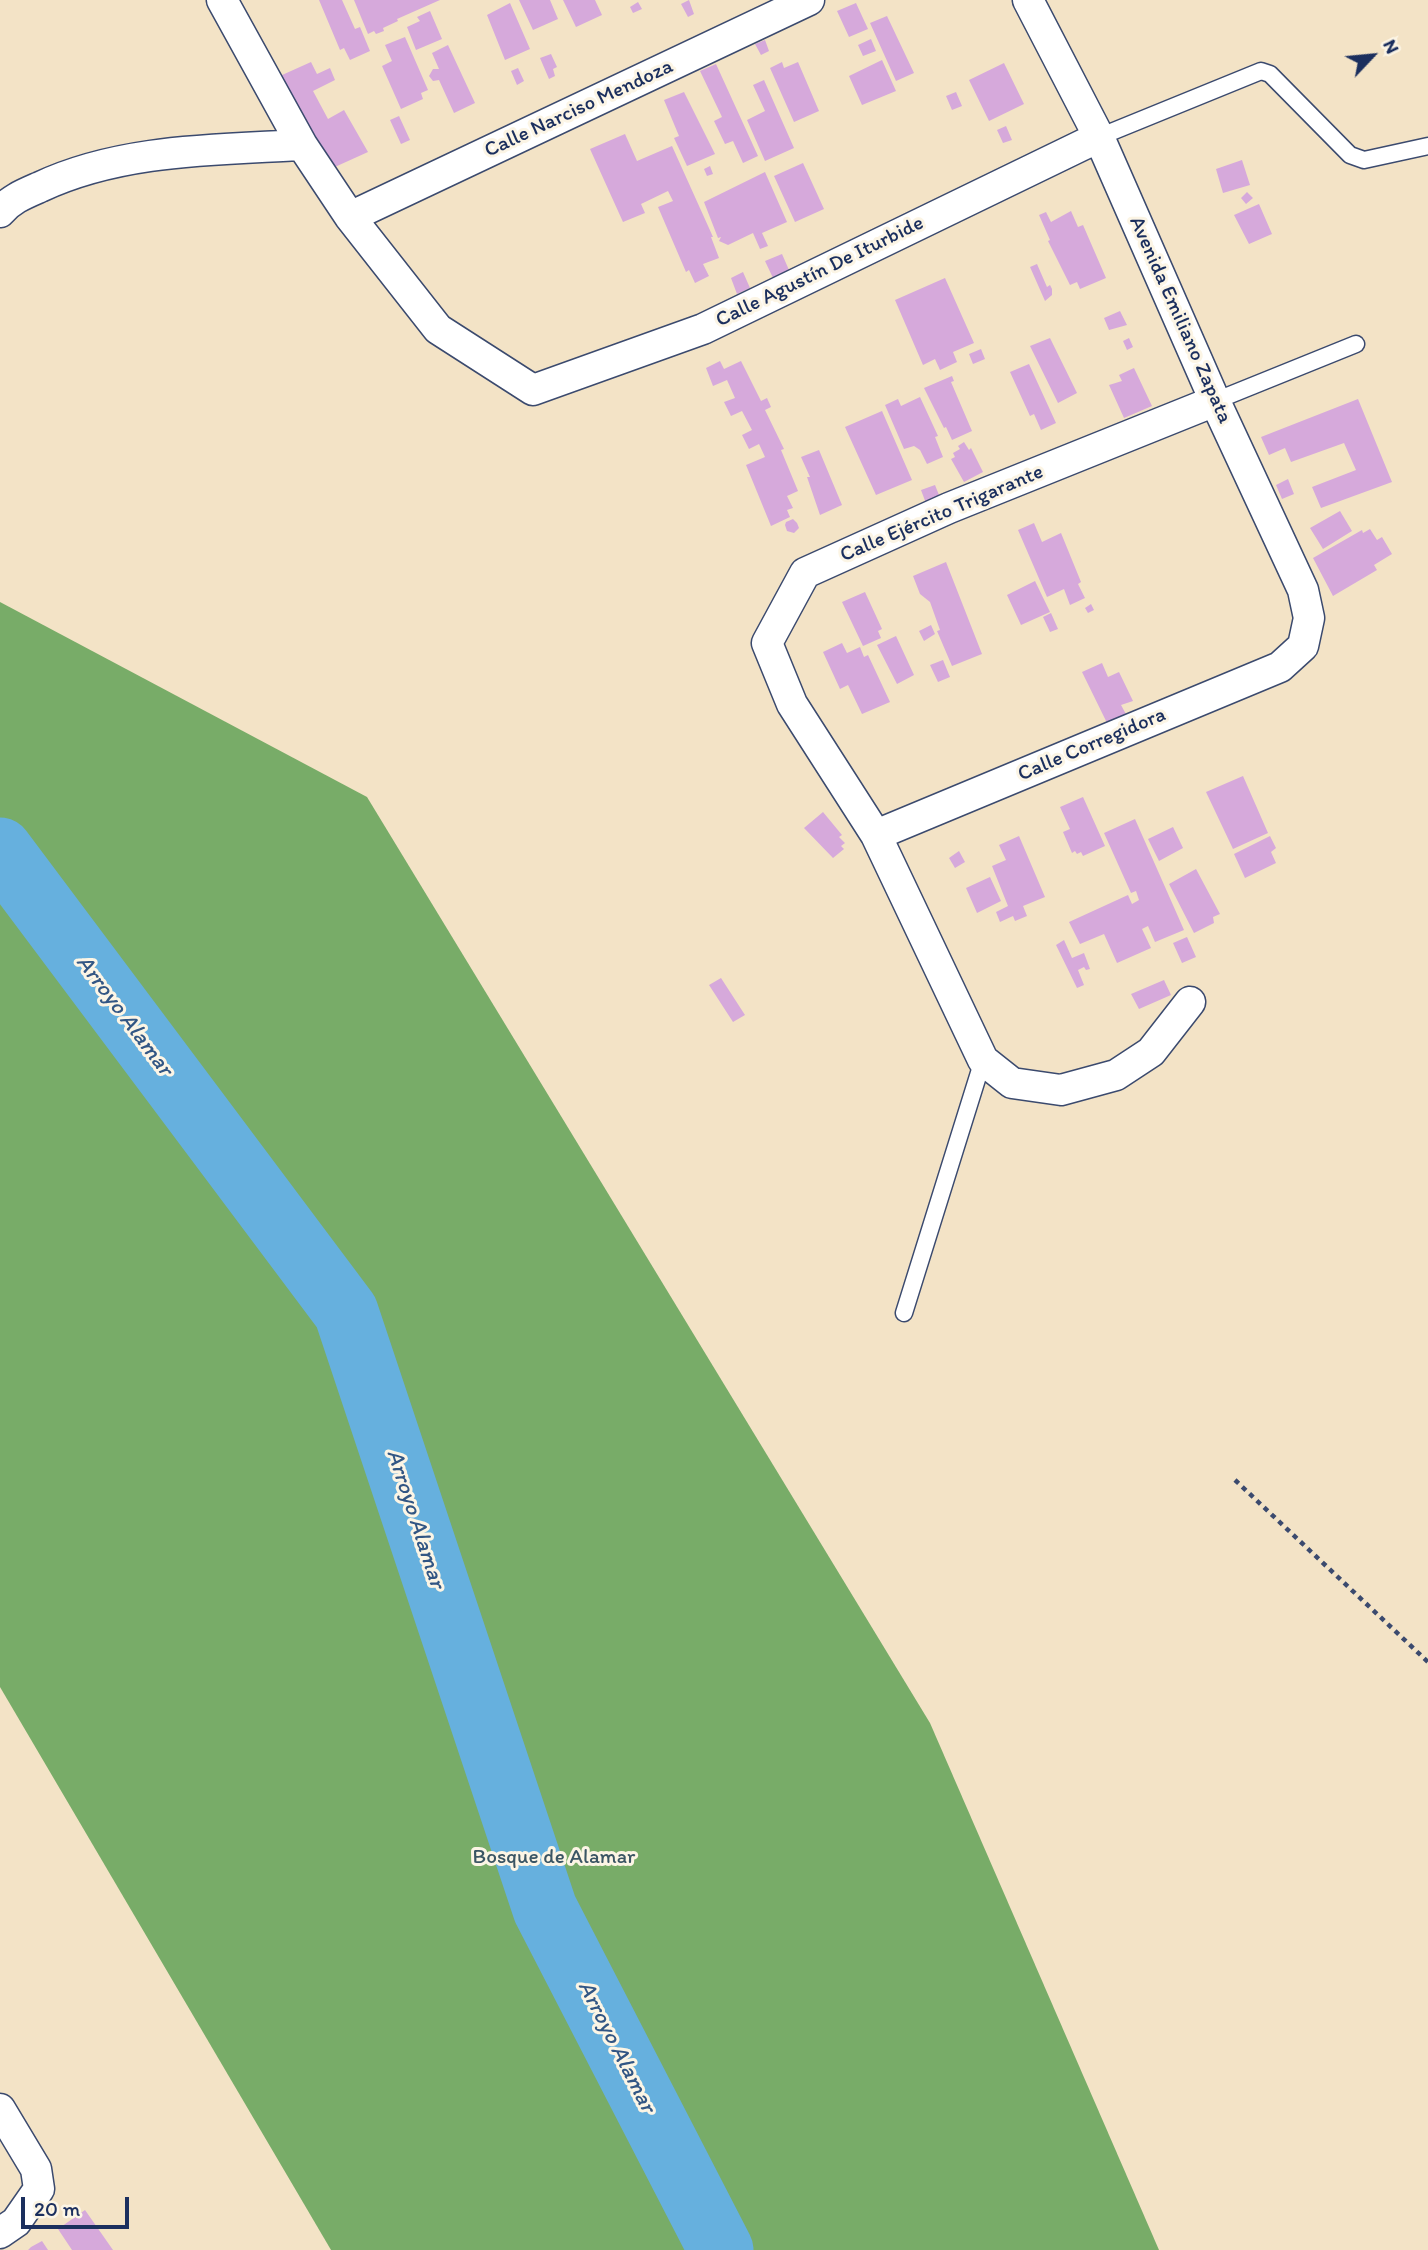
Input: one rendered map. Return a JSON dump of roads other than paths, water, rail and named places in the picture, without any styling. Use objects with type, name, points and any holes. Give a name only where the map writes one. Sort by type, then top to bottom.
[{"type":"street","points":[[222,0],[302,145],[350,217]]},
{"type":"street","name":"Calle Narciso Mendoza","points":[[350,217],[809,0]]},
{"type":"street","name":"Avenida Emiliano Zapata","points":[[1028,0],[1099,137],[1215,401],[1303,590],[1309,618],[1303,646]]},
{"type":"street","name":"Calle Agustín De Iturbide","points":[[350,217],[438,329],[533,390],[702,329],[1099,137]]},
{"type":"street","points":[[0,212],[9,201],[66,174],[129,159],[187,151],[302,145]]},
{"type":"street","name":"Calle Ejército Trigarante","points":[[876,835],[792,704],[767,643],[805,573],[949,508],[1215,401]]},
{"type":"street","name":"Calle Corregidora","points":[[876,835],[1280,667],[1303,646]]},
{"type":"street","points":[[876,835],[983,1060],[1012,1083],[1060,1090],[1116,1075],[1151,1052],[1190,1002]]},
{"type":"street","points":[[0,2109],[36,2169],[39,2189],[16,2222],[0,2234]]},
{"type":"lane","points":[[1099,137],[1261,71],[1270,74],[1350,155],[1364,160],[1428,146]]},
{"type":"lane","points":[[1215,401],[1356,344]]},
{"type":"lane","points":[[904,1313],[983,1060]]},
{"type":"waterway","name":"Arroyo Alamar","points":[[0,850],[346,1312],[545,1909],[721,2250]]},
{"type":"park label","name":"Bosque de Alamar","points":[[554,1858]]}]
